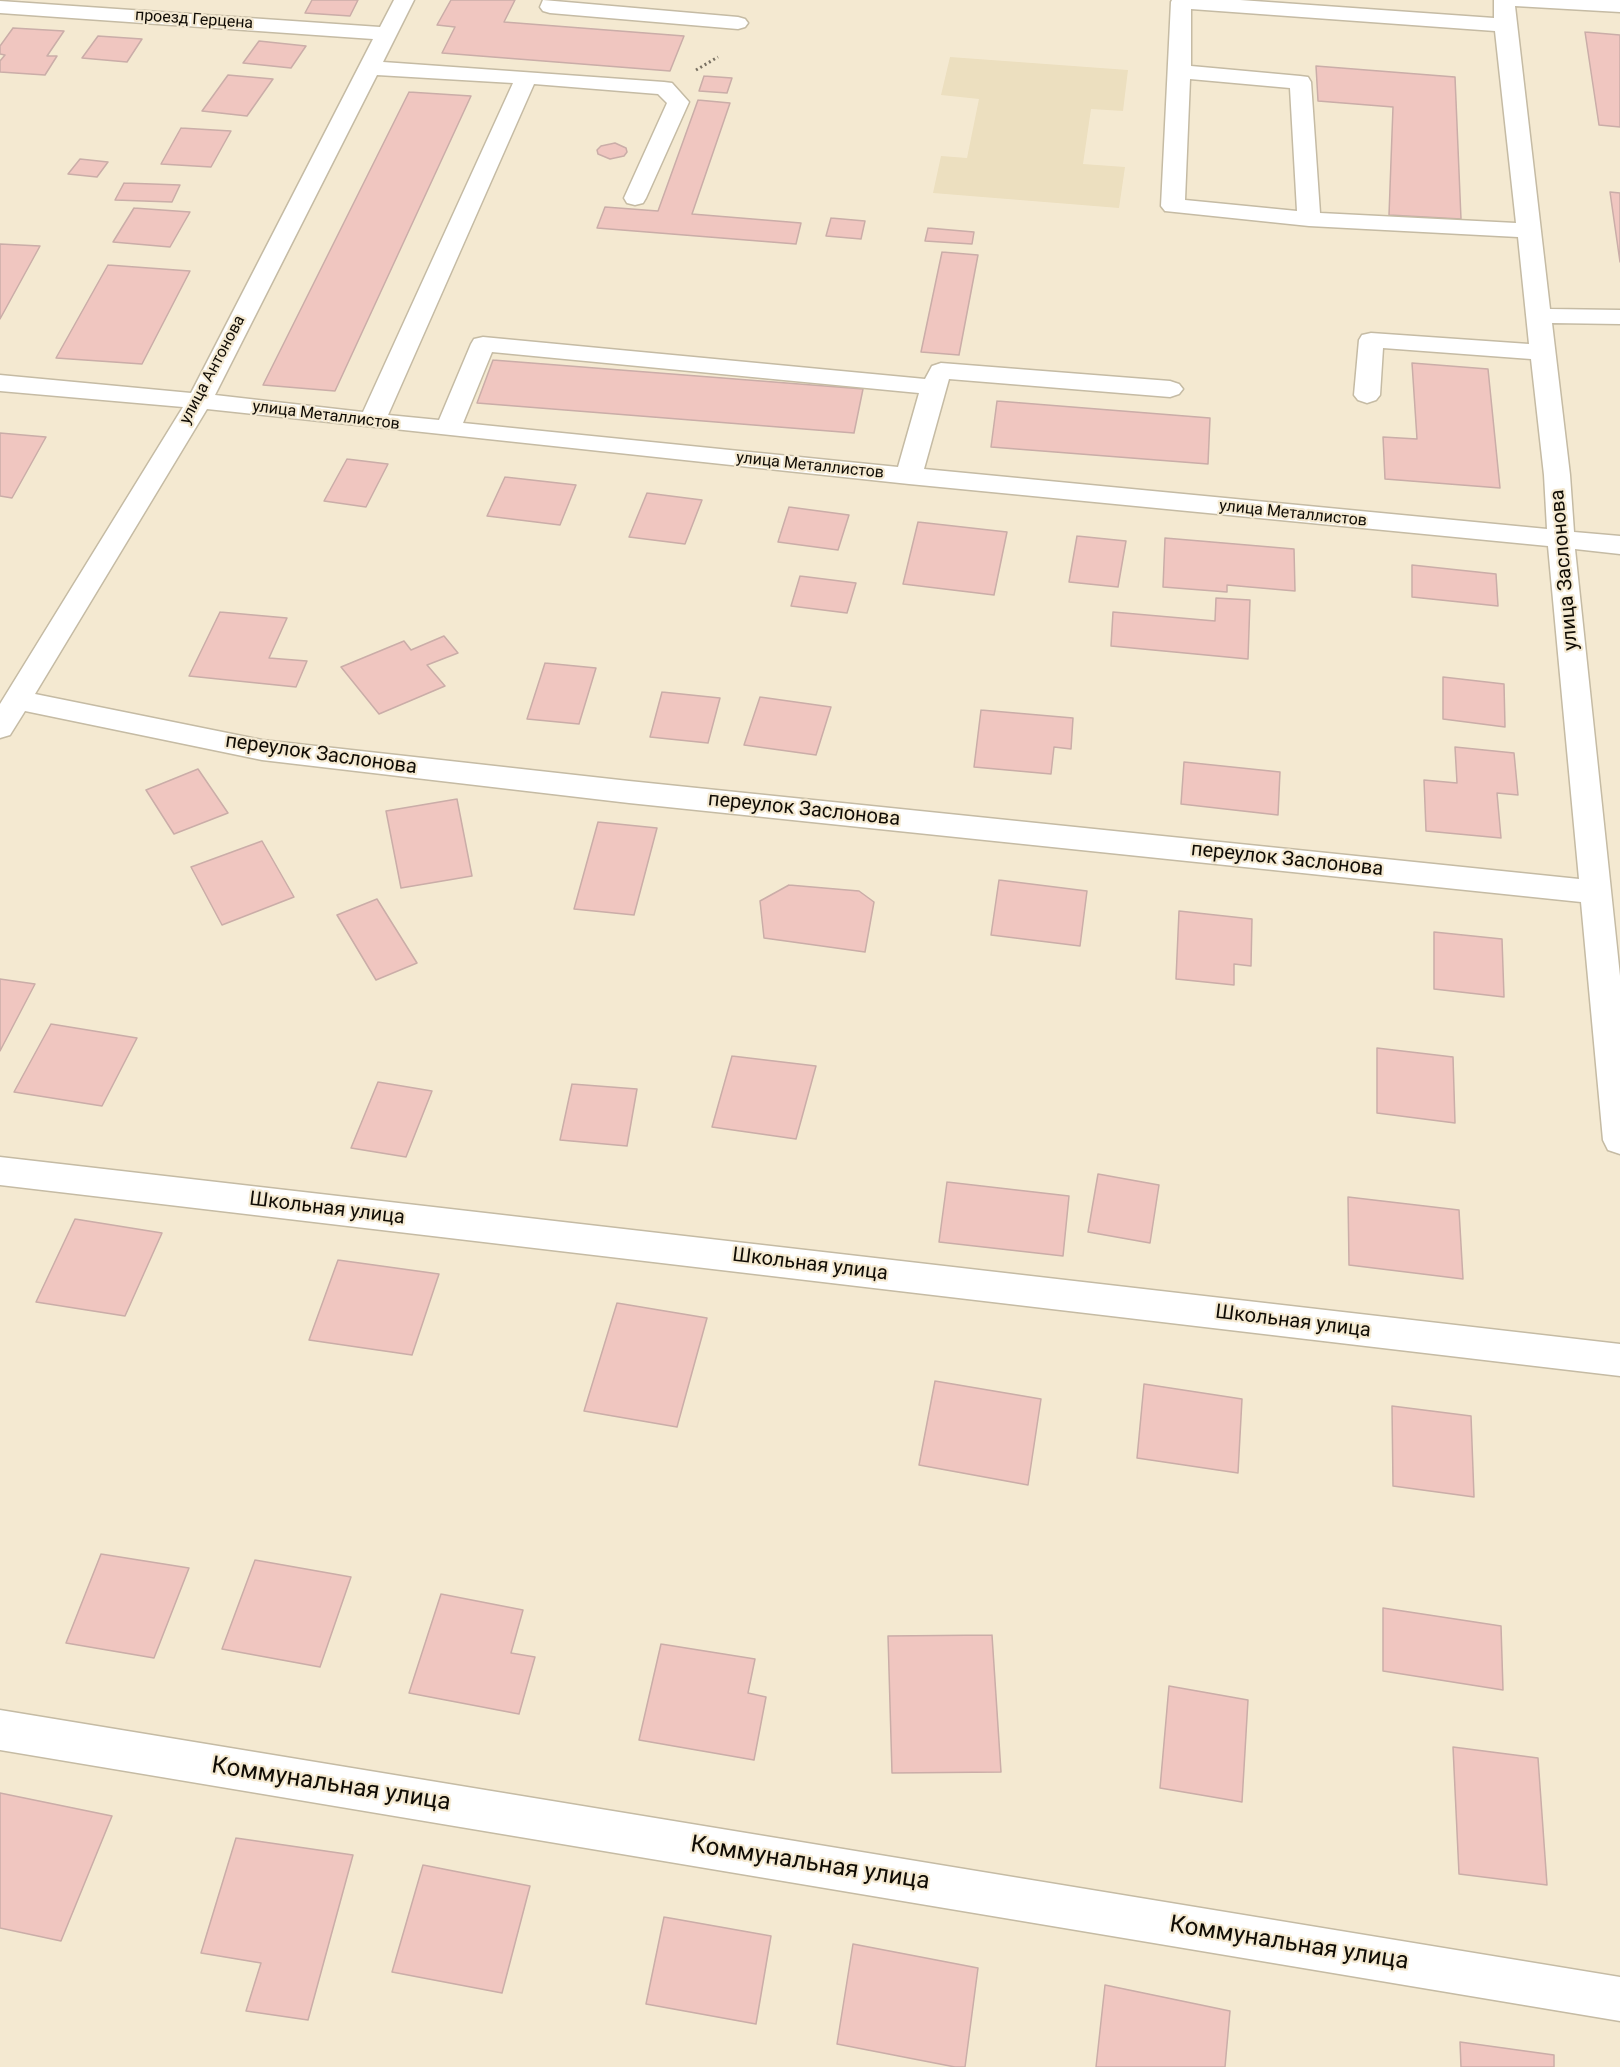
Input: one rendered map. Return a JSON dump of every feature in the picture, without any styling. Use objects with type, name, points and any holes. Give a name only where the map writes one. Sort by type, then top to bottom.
[{"type":"street","name":"улица Антонова","points":[[0,729],[199,401],[405,0]]},
{"type":"street","points":[[553,0],[550,7],[738,23]]},
{"type":"street","points":[[1403,0],[1506,8]]},
{"type":"street","points":[[1529,231],[1308,219],[1173,206],[1182,2],[1506,8],[1620,6]]},
{"type":"street","name":"проезд Герцена","points":[[0,7],[387,34]]},
{"type":"street","name":"улица Заслонова","points":[[1506,8],[1557,475],[1561,541],[1594,892],[1620,1140]]},
{"type":"street","points":[[371,68],[664,88],[678,102],[635,198]]},
{"type":"street","points":[[1180,72],[1300,82],[1308,219]]},
{"type":"street","points":[[372,422],[526,77]]},
{"type":"street","points":[[1539,316],[1620,317]]},
{"type":"street","points":[[1367,395],[1371,340],[1542,352]]},
{"type":"street","points":[[448,429],[483,344],[933,387]]},
{"type":"street","points":[[909,476],[933,387],[940,371],[1170,389]]},
{"type":"street","name":"улица Металлистов","points":[[0,383],[199,401],[372,422],[909,476],[1620,545]]},
{"type":"street","name":"переулок Заслонова","points":[[17,700],[262,750],[641,794],[1594,892]]},
{"type":"street","name":"Школьная улица","points":[[0,1171],[1620,1360]]},
{"type":"street","name":"Коммунальная улица","points":[[0,1730],[1620,1999]]},
{"type":"shaded area","points":[[950,57],[1128,70],[1123,111],[1091,109],[1083,164],[1125,167],[1119,208],[933,193],[941,156],[967,158],[979,99],[941,95]]},
{"type":"building","points":[[312,0],[358,0],[350,16],[305,13]]},
{"type":"building","points":[[451,0],[515,0],[504,22],[684,36],[670,71],[442,53],[455,27],[437,25]]},
{"type":"building","points":[[13,28],[64,31],[47,56],[57,56],[45,75],[0,72],[0,61],[5,55],[0,54],[0,46]]},
{"type":"building","points":[[1585,32],[1620,35],[1620,127],[1599,125]]},
{"type":"building","points":[[98,36],[142,39],[127,62],[82,58]]},
{"type":"building","points":[[259,41],[306,46],[291,68],[243,63]]},
{"type":"building","points":[[1316,66],[1455,77],[1461,219],[1389,215],[1393,107],[1318,101]]},
{"type":"building","points":[[228,75],[273,79],[247,116],[202,111]]},
{"type":"building","points":[[704,76],[732,78],[727,93],[699,91]]},
{"type":"building","points":[[409,92],[471,96],[335,391],[263,385]]},
{"type":"building","points":[[698,100],[730,103],[692,214],[801,223],[796,244],[597,228],[605,207],[658,211]]},
{"type":"building","points":[[181,128],[231,131],[211,167],[161,164]]},
{"type":"building","points":[[615,143],[626,148],[627,152],[624,156],[610,159],[598,154],[597,150],[601,146]]},
{"type":"building","points":[[80,159],[108,162],[97,177],[68,174]]},
{"type":"building","points":[[124,183],[180,185],[172,202],[115,200]]},
{"type":"building","points":[[1610,192],[1620,193],[1620,262]]},
{"type":"building","points":[[134,208],[190,212],[170,247],[113,242]]},
{"type":"building","points":[[831,218],[865,221],[861,239],[826,236]]},
{"type":"building","points":[[928,228],[974,232],[972,244],[925,241]]},
{"type":"building","points":[[0,244],[40,246],[0,319]]},
{"type":"building","points":[[942,252],[978,255],[959,355],[921,352]]},
{"type":"building","points":[[108,265],[190,271],[142,364],[56,358]]},
{"type":"building","points":[[493,360],[863,389],[854,433],[477,403]]},
{"type":"building","points":[[1412,363],[1488,369],[1500,488],[1385,479],[1383,437],[1417,439]]},
{"type":"building","points":[[997,401],[1210,418],[1208,464],[991,447]]},
{"type":"building","points":[[0,433],[46,437],[12,498],[0,496]]},
{"type":"building","points":[[347,459],[388,464],[366,507],[324,501]]},
{"type":"building","points":[[505,477],[576,485],[560,525],[487,516]]},
{"type":"building","points":[[647,493],[702,500],[685,544],[629,537]]},
{"type":"building","points":[[789,507],[849,515],[838,550],[778,542]]},
{"type":"building","points":[[918,522],[1007,532],[994,595],[903,584]]},
{"type":"building","points":[[1077,536],[1126,541],[1118,587],[1069,582]]},
{"type":"building","points":[[1165,538],[1294,549],[1295,591],[1227,585],[1227,592],[1163,587]]},
{"type":"building","points":[[1412,565],[1496,574],[1498,606],[1412,597]]},
{"type":"building","points":[[800,576],[856,583],[847,613],[791,606]]},
{"type":"building","points":[[1216,598],[1250,600],[1248,659],[1111,646],[1113,612],[1215,621]]},
{"type":"building","points":[[220,612],[287,618],[269,658],[307,661],[296,687],[189,676]]},
{"type":"building","points":[[444,636],[458,653],[427,665],[445,686],[379,714],[341,667],[404,641],[411,650]]},
{"type":"building","points":[[545,663],[596,668],[579,724],[527,719]]},
{"type":"building","points":[[1443,677],[1504,684],[1505,727],[1443,719]]},
{"type":"building","points":[[662,692],[720,698],[708,743],[650,737]]},
{"type":"building","points":[[760,697],[831,707],[816,755],[744,745]]},
{"type":"building","points":[[981,710],[1073,718],[1071,749],[1054,747],[1051,774],[974,767]]},
{"type":"building","points":[[1455,747],[1514,753],[1518,795],[1497,793],[1501,838],[1426,831],[1424,780],[1457,783]]},
{"type":"building","points":[[1184,762],[1280,772],[1278,815],[1181,804]]},
{"type":"building","points":[[198,769],[228,813],[174,834],[146,790]]},
{"type":"building","points":[[457,799],[472,876],[401,888],[386,811]]},
{"type":"building","points":[[598,822],[657,828],[634,915],[574,909]]},
{"type":"building","points":[[262,841],[294,897],[222,925],[191,867]]},
{"type":"building","points":[[999,880],[1087,891],[1080,946],[991,935]]},
{"type":"building","points":[[789,885],[859,891],[874,902],[865,952],[764,938],[760,901]]},
{"type":"building","points":[[377,899],[417,963],[376,980],[337,915]]},
{"type":"building","points":[[1179,911],[1252,919],[1251,966],[1234,964],[1234,985],[1176,979]]},
{"type":"building","points":[[1434,932],[1502,939],[1504,997],[1434,989]]},
{"type":"building","points":[[0,979],[35,984],[0,1051]]},
{"type":"building","points":[[51,1024],[137,1038],[102,1106],[14,1092]]},
{"type":"building","points":[[1377,1048],[1453,1057],[1455,1123],[1377,1113]]},
{"type":"building","points":[[732,1056],[816,1066],[796,1139],[712,1127]]},
{"type":"building","points":[[378,1082],[432,1091],[406,1157],[351,1148]]},
{"type":"building","points":[[572,1084],[637,1089],[627,1146],[560,1140]]},
{"type":"building","points":[[1098,1174],[1159,1185],[1150,1243],[1088,1232]]},
{"type":"building","points":[[947,1182],[1069,1196],[1063,1256],[939,1242]]},
{"type":"building","points":[[1348,1197],[1459,1210],[1463,1279],[1349,1265]]},
{"type":"building","points":[[75,1219],[162,1233],[125,1316],[36,1302]]},
{"type":"building","points":[[338,1260],[439,1274],[412,1355],[309,1340]]},
{"type":"building","points":[[617,1303],[707,1318],[677,1427],[584,1411]]},
{"type":"building","points":[[935,1381],[1041,1399],[1028,1485],[919,1465]]},
{"type":"building","points":[[1144,1384],[1242,1399],[1238,1473],[1137,1458]]},
{"type":"building","points":[[1392,1406],[1471,1416],[1474,1497],[1393,1486]]},
{"type":"building","points":[[101,1554],[189,1568],[154,1658],[66,1643]]},
{"type":"building","points":[[255,1560],[351,1577],[320,1667],[222,1649]]},
{"type":"building","points":[[441,1594],[523,1610],[511,1653],[535,1657],[519,1714],[409,1693]]},
{"type":"building","points":[[1383,1608],[1501,1626],[1503,1690],[1383,1671]]},
{"type":"building","points":[[992,1635],[1001,1772],[892,1773],[888,1636]]},
{"type":"building","points":[[661,1644],[755,1659],[748,1693],[766,1697],[754,1760],[639,1740]]},
{"type":"building","points":[[1169,1686],[1248,1700],[1242,1802],[1160,1788]]},
{"type":"building","points":[[1453,1747],[1538,1758],[1547,1885],[1459,1874]]},
{"type":"building","points":[[0,1793],[112,1816],[61,1941],[0,1928]]},
{"type":"building","points":[[236,1838],[353,1855],[308,2020],[246,2011],[261,1963],[201,1953]]},
{"type":"building","points":[[423,1865],[530,1886],[502,1993],[392,1972]]},
{"type":"building","points":[[664,1917],[771,1936],[756,2024],[646,2004]]},
{"type":"building","points":[[853,1944],[978,1968],[965,2067],[837,2044]]},
{"type":"building","points":[[1105,1985],[1230,2011],[1225,2067],[1096,2067]]},
{"type":"building","points":[[1460,2042],[1554,2055],[1554,2067],[1461,2067]]}]
